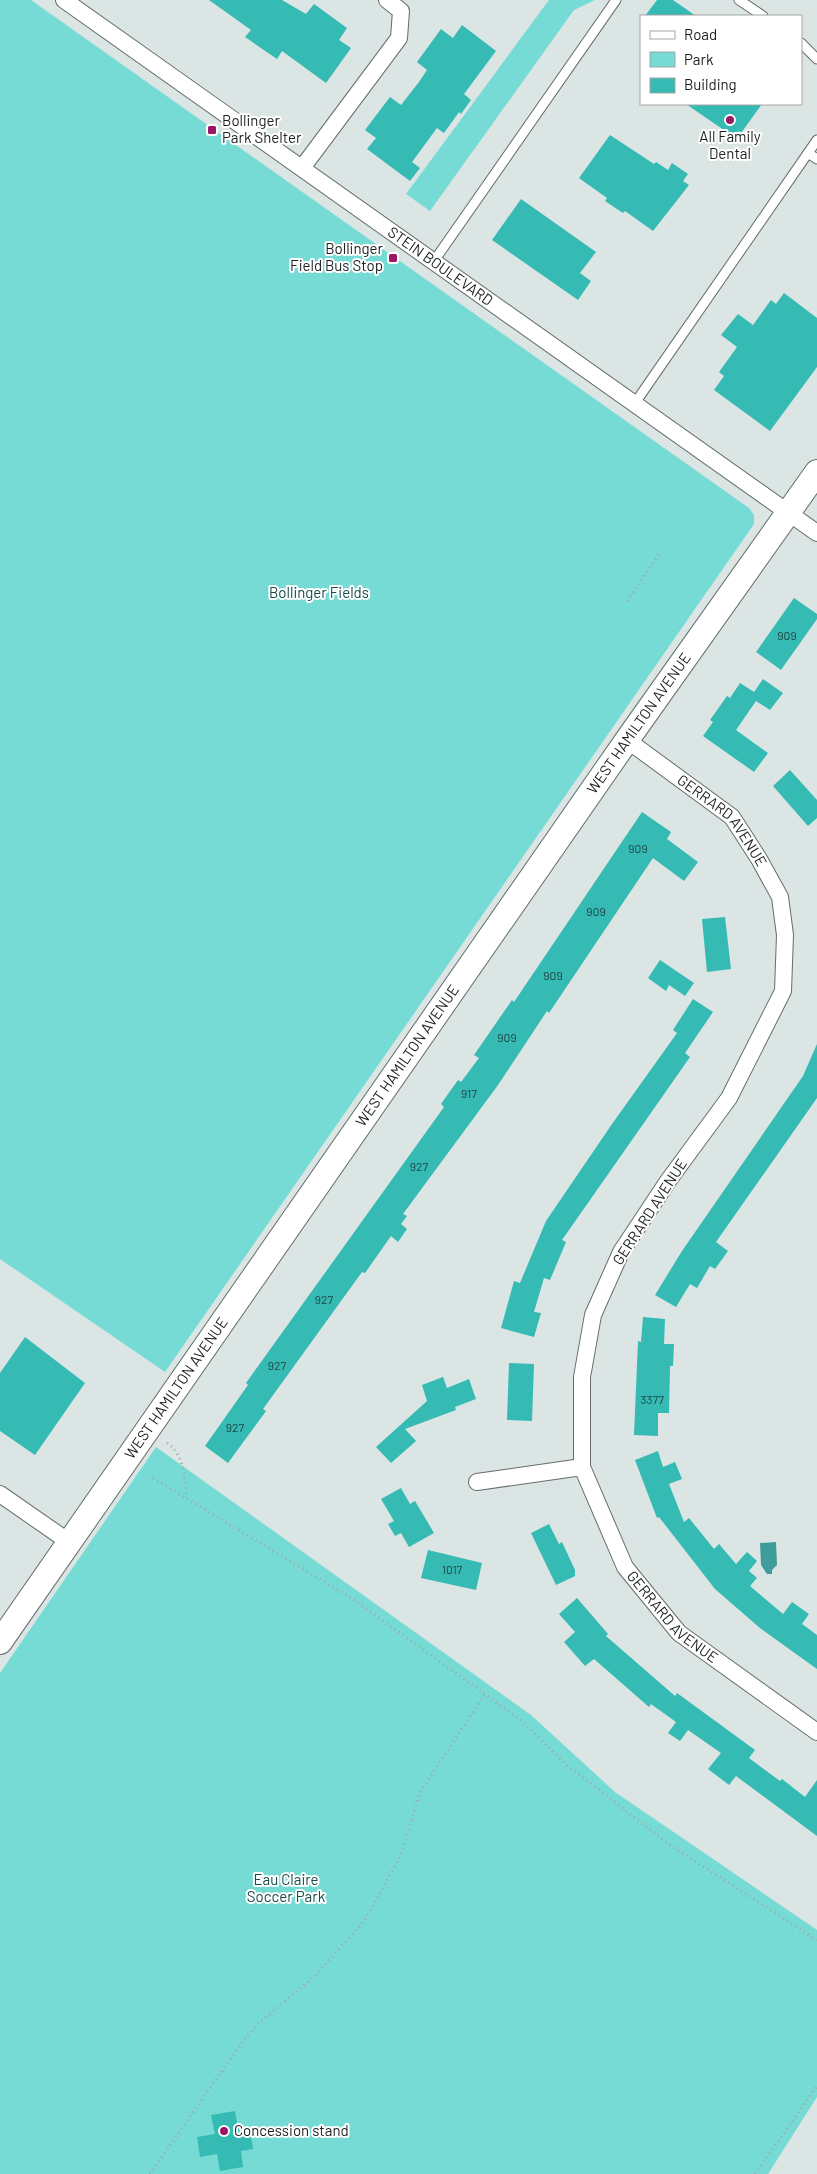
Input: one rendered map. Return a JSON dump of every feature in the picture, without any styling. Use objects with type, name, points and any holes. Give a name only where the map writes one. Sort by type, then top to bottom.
[{"type":"street","name":"STEIN BOULEVARD","points":[[64,0],[817,533]]},
{"type":"street","points":[[302,168],[399,38],[401,11],[388,0]]},
{"type":"street","name":"WEST HAMILTON AVENUE","points":[[0,1642],[628,740],[817,472]]},
{"type":"street","name":"GERRARD AVENUE","points":[[628,740],[732,817],[758,858],[780,897],[785,935],[783,991],[729,1098],[668,1181],[621,1252],[593,1314],[582,1377],[582,1467],[625,1567],[679,1633],[817,1732]]},
{"type":"street","points":[[477,1482],[582,1467]]},
{"type":"street","points":[[0,1494],[69,1542]]},
{"type":"lane","points":[[434,261],[616,0]]},
{"type":"lane","points":[[739,0],[761,15]]},
{"type":"lane","points":[[802,44],[817,59]]},
{"type":"lane","points":[[635,404],[817,140]]},
{"type":"lane","points":[[808,153],[817,159]]},
{"type":"path","points":[[627,601],[660,553]]},
{"type":"path","points":[[167,1443],[173,1447],[182,1462],[187,1498]]},
{"type":"path","points":[[153,1478],[354,1600],[521,1720],[568,1766],[670,1845],[817,1940]]},
{"type":"path","points":[[150,2174],[243,2041],[261,2021],[314,1977],[365,1920],[401,1855],[420,1792],[484,1694]]},
{"type":"path","points":[[755,2174],[817,2086]]},
{"type":"path","points":[[759,2174],[762,2165]]},
{"type":"green space","name":"Bollinger Fields","points":[[0,0],[31,0],[749,508],[754,515],[754,524],[165,1372],[0,1259]]},
{"type":"green space","points":[[549,0],[595,0],[574,10],[430,211],[406,194]]},
{"type":"green space","name":"Eau Claire Soccer Park","points":[[156,1447],[531,1715],[615,1792],[817,1930],[817,2097],[768,2174],[0,2174],[0,1673]]},
{"type":"shaded area","points":[[776,1542],[777,1565],[772,1570],[772,1574],[767,1574],[761,1565],[760,1543]]},
{"type":"building","points":[[209,0],[282,0],[306,14],[314,4],[347,28],[339,40],[351,48],[326,83],[282,51],[277,59],[245,37],[251,30]]},
{"type":"building","points":[[657,0],[673,0],[695,15],[646,15]]},
{"type":"building","points":[[462,25],[496,51],[464,94],[471,100],[461,114],[459,112],[444,133],[437,128],[412,162],[420,168],[410,181],[367,149],[376,138],[365,130],[390,97],[401,105],[419,82],[427,70],[417,62],[441,29],[453,38]]},
{"type":"building","name":"All Family Dental","points":[[687,105],[761,105],[741,133],[739,131],[734,137]]},
{"type":"building","points":[[610,135],[654,164],[656,162],[668,170],[672,163],[688,174],[683,181],[689,185],[653,231],[625,211],[623,213],[605,201],[607,198],[579,178]]},
{"type":"building","points":[[521,199],[596,252],[580,273],[591,281],[578,300],[492,240]]},
{"type":"building","points":[[784,293],[817,318],[817,367],[770,431],[714,390],[724,376],[719,372],[737,347],[721,335],[738,314],[753,325],[771,300],[776,304]]},
{"type":"building","points":[[794,598],[817,614],[817,619],[781,670],[756,652]]},
{"type":"building","points":[[763,679],[783,693],[770,710],[756,701],[736,730],[768,753],[754,772],[703,736],[713,722],[710,720],[727,696],[730,698],[740,683],[754,692]]},
{"type":"building","points":[[790,770],[817,800],[817,818],[808,826],[773,786]]},
{"type":"building","points":[[642,812],[671,832],[667,839],[698,862],[684,881],[653,858],[549,1013],[547,1011],[498,1085],[403,1214],[407,1216],[401,1224],[407,1229],[398,1242],[391,1236],[365,1273],[362,1272],[263,1409],[266,1411],[228,1463],[205,1446],[248,1385],[246,1383],[444,1107],[441,1104],[458,1080],[461,1082],[479,1058],[474,1055],[512,1000],[514,1002]]},
{"type":"building","points":[[725,917],[731,969],[707,972],[702,919]]},
{"type":"building","points":[[660,960],[694,983],[685,996],[669,985],[666,991],[648,978]]},
{"type":"building","points":[[693,999],[713,1012],[685,1053],[690,1057],[562,1240],[566,1242],[550,1280],[544,1278],[534,1312],[541,1313],[534,1337],[501,1328],[514,1281],[520,1283],[546,1221],[677,1033],[673,1030]]},
{"type":"building","points":[[817,1044],[817,1098],[716,1242],[728,1251],[715,1269],[710,1266],[697,1288],[690,1284],[676,1307],[655,1295],[682,1251],[803,1076]]},
{"type":"building","points":[[643,1317],[665,1319],[664,1344],[674,1344],[673,1366],[670,1366],[669,1413],[658,1413],[658,1436],[634,1435],[638,1341],[641,1342]]},
{"type":"building","points":[[25,1337],[85,1383],[35,1455],[0,1431],[0,1373]]},
{"type":"building","points":[[509,1363],[534,1364],[532,1421],[507,1420]]},
{"type":"building","points":[[443,1377],[447,1388],[469,1379],[476,1399],[455,1407],[456,1410],[405,1429],[416,1441],[391,1463],[376,1447],[427,1401],[422,1385]]},
{"type":"building","points":[[658,1451],[663,1467],[675,1462],[682,1479],[669,1484],[684,1522],[689,1518],[714,1549],[719,1544],[736,1564],[747,1552],[757,1561],[749,1571],[757,1578],[750,1586],[783,1614],[792,1602],[809,1614],[802,1624],[817,1635],[817,1669],[760,1628],[715,1589],[659,1517],[657,1518],[635,1460]]},
{"type":"building","points":[[401,1488],[410,1504],[415,1501],[434,1533],[409,1547],[401,1533],[395,1536],[388,1524],[394,1521],[381,1499]]},
{"type":"building","points":[[549,1524],[559,1544],[562,1542],[575,1570],[575,1576],[556,1585],[531,1533]]},
{"type":"building","points":[[428,1550],[482,1563],[476,1590],[421,1578]]},
{"type":"building","points":[[577,1598],[608,1634],[606,1636],[675,1696],[677,1693],[755,1750],[749,1758],[780,1781],[782,1779],[805,1797],[817,1780],[817,1836],[736,1776],[729,1785],[708,1769],[721,1753],[688,1730],[680,1741],[668,1733],[676,1722],[651,1704],[649,1707],[594,1659],[585,1666],[564,1642],[575,1632],[559,1614]]},
{"type":"building","points":[[235,2111],[238,2128],[249,2126],[253,2149],[241,2151],[243,2167],[220,2171],[217,2154],[200,2157],[197,2137],[215,2134],[211,2115]]},
{"type":"place","name":"All Family Dental","points":[[730,120]]},
{"type":"place","name":"Bollinger Park Shelter","points":[[212,130]]},
{"type":"place","name":"Bollinger Field Bus Stop","points":[[393,258]]},
{"type":"place","name":"Concession stand","points":[[224,2131]]}]
